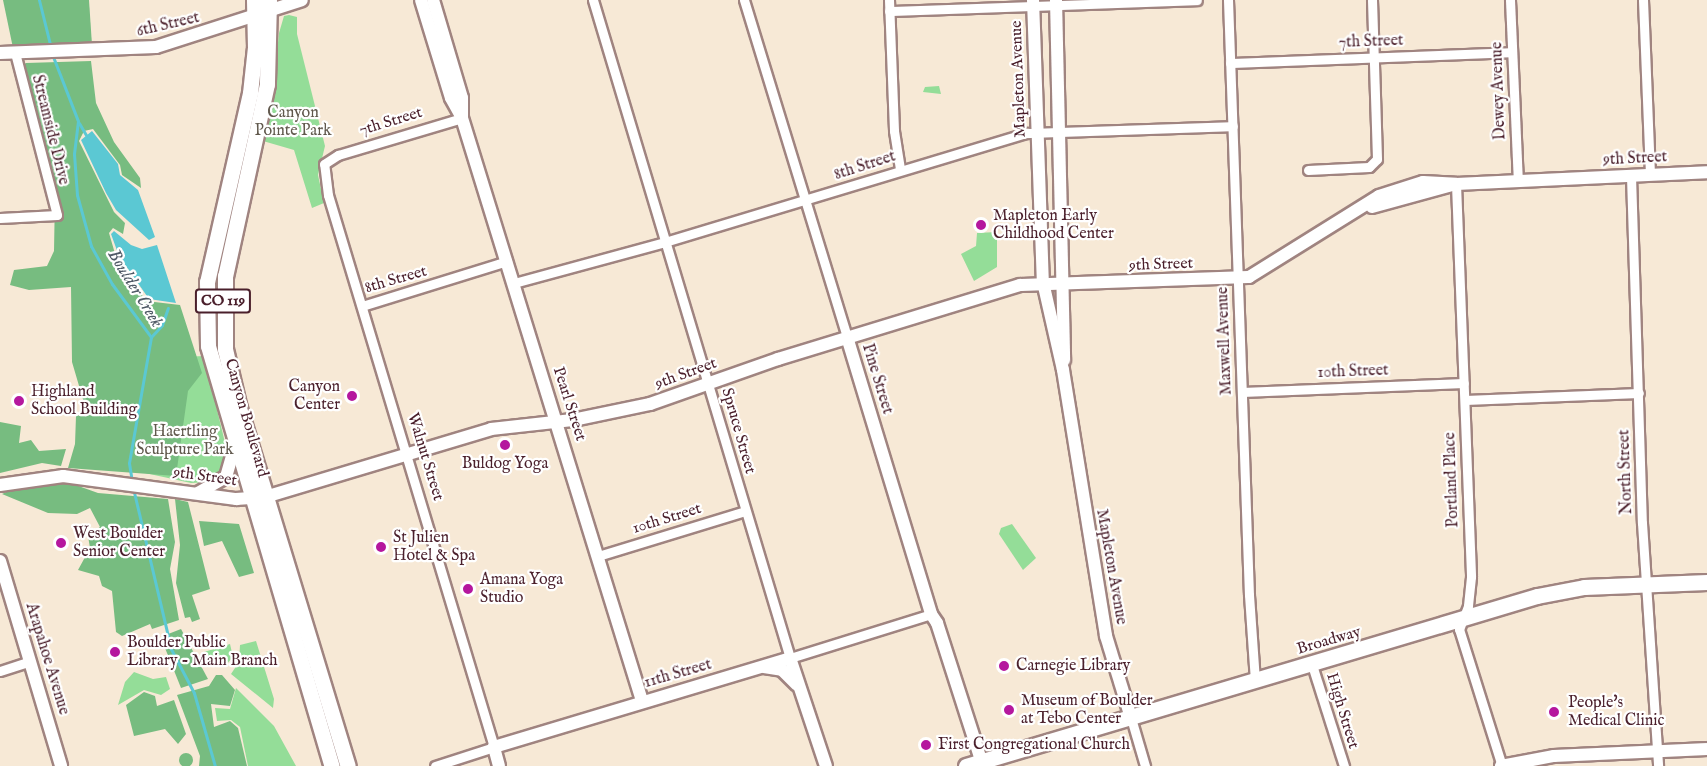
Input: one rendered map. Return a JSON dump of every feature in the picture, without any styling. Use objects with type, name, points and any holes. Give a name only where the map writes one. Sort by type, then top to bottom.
[{"type":"main road","name":"Canyon Boulevard","points":[[254,0],[255,17],[248,104],[217,228],[206,294],[212,370],[235,446],[258,498],[348,766]]},
{"type":"main road","name":"Canyon Boulevard","points":[[269,5],[265,94],[228,252],[223,299],[230,377],[258,498],[332,766]]},
{"type":"main road","name":"Broadway","points":[[966,766],[982,764],[1562,591],[1707,582]]},
{"type":"street","name":"6th Street","points":[[0,53],[159,47],[255,17],[269,5],[302,0]]},
{"type":"street","name":"Pearl Street","points":[[421,0],[451,98],[462,118],[642,701]]},
{"type":"street","name":"Pearl Street","points":[[433,0],[462,98],[462,118]]},
{"type":"street","name":"Spruce Street","points":[[593,0],[745,511],[826,766]]},
{"type":"street","name":"Pine Street","points":[[744,0],[931,614],[938,623],[982,764]]},
{"type":"street","points":[[889,0],[894,131],[900,170]]},
{"type":"street","points":[[889,11],[1033,3],[1197,0]]},
{"type":"street","name":"Maxwell Avenue","points":[[1228,0],[1242,392],[1256,681]]},
{"type":"street","points":[[1308,170],[1369,167],[1377,159],[1372,0]]},
{"type":"street","name":"Dewey Avenue","points":[[1510,0],[1518,181]]},
{"type":"street","points":[[1643,0],[1650,175]]},
{"type":"street","name":"Mapleton Avenue","points":[[1033,3],[1043,282],[1063,370],[1106,636],[1145,766]]},
{"type":"street","name":"Mapleton Avenue","points":[[1056,4],[1065,282],[1063,370]]},
{"type":"street","name":"7th Street","points":[[1230,63],[1512,52]]},
{"type":"street","name":"Streamside Drive","points":[[0,218],[57,215],[21,53]]},
{"type":"street","name":"7th Street","points":[[331,160],[391,137],[462,118]]},
{"type":"street","name":"8th Street","points":[[514,283],[804,201],[967,148],[1038,133],[1233,126]]},
{"type":"street","name":"Walnut Street","points":[[331,160],[324,164],[328,195],[500,766]]},
{"type":"street","name":"9th Street","points":[[0,485],[43,477],[94,479],[195,494],[258,498],[491,429],[556,421],[650,404],[848,337],[1006,289],[1043,282],[1238,279],[1269,267],[1365,208],[1456,184],[1707,172]]},
{"type":"street","name":"North Street","points":[[1630,176],[1647,584],[1658,766]]},
{"type":"street","name":"Portland Place","points":[[1456,184],[1471,578],[1468,606],[1460,621],[1461,638],[1502,766]]},
{"type":"street","name":"8th Street","points":[[362,306],[507,261]]},
{"type":"street","name":"10th Street","points":[[1242,392],[1464,383]]},
{"type":"street","points":[[1465,400],[1639,393]]},
{"type":"street","points":[[195,494],[226,477],[235,446]]},
{"type":"street","name":"10th Street","points":[[598,556],[745,511]]},
{"type":"street","name":"Arapahoe Avenue","points":[[0,561],[61,766]]},
{"type":"street","name":"11th Street","points":[[435,766],[931,614]]},
{"type":"street","points":[[0,671],[30,661]]},
{"type":"street","name":"High Street","points":[[1312,665],[1344,766]]},
{"type":"street","points":[[754,669],[782,670],[801,689]]},
{"type":"street","points":[[500,766],[502,754],[514,741]]},
{"type":"street","points":[[1502,766],[1554,756],[1707,748]]},
{"type":"green space","points":[[3,0],[89,0],[92,45],[13,48]]},
{"type":"green space","name":"Canyon Pointe Park","points":[[284,16],[297,17],[297,34],[325,146],[318,175],[324,203],[312,208],[294,150],[263,141],[271,108],[279,33]]},
{"type":"green space","points":[[91,61],[96,103],[114,142],[140,178],[141,188],[122,175],[120,165],[93,129],[84,131],[79,141],[114,212],[125,223],[123,234],[113,228],[109,233],[116,257],[146,301],[180,305],[202,373],[188,391],[176,476],[68,468],[75,444],[76,416],[87,413],[72,362],[71,287],[29,290],[10,285],[14,270],[47,266],[54,251],[55,194],[21,66],[26,63]]},
{"type":"green space","points":[[939,86],[941,94],[923,92],[925,87]]},
{"type":"green space","points":[[997,232],[997,267],[974,281],[961,254],[976,246],[977,233]]},
{"type":"green space","name":"Haertling Sculpture Park","points":[[204,356],[228,455],[227,469],[209,482],[191,483],[145,473],[182,357]]},
{"type":"green space","points":[[0,422],[21,426],[19,443],[31,440],[39,451],[66,449],[61,466],[42,463],[0,473]]},
{"type":"green space","points":[[70,483],[98,493],[168,499],[175,542],[170,569],[179,620],[152,629],[150,624],[122,636],[116,632],[112,591],[102,586],[99,576],[78,570],[90,548],[88,536],[100,527],[90,508],[77,514],[48,513],[2,494],[19,486]]},
{"type":"green space","points":[[175,499],[188,502],[210,589],[192,595],[200,619],[192,622],[190,617],[185,618],[176,583],[180,545]]},
{"type":"green space","points":[[199,521],[239,524],[254,573],[239,577],[222,541],[204,546]]},
{"type":"green space","points":[[1012,524],[1036,558],[1023,570],[999,534],[1001,528]]},
{"type":"green space","points":[[181,629],[208,679],[181,688],[163,643],[163,636]]},
{"type":"green space","points":[[256,641],[274,699],[273,708],[231,674],[239,662],[240,645]]},
{"type":"green space","points":[[230,644],[233,657],[225,666],[214,663],[204,652]]},
{"type":"green space","points":[[134,672],[153,679],[166,677],[170,689],[161,695],[144,690],[118,705],[125,682]]},
{"type":"green space","points":[[216,675],[222,675],[235,690],[230,706],[211,704],[214,727],[230,721],[238,728],[247,766],[199,766],[200,756],[177,695],[209,686]]},
{"type":"green space","points":[[236,688],[274,726],[296,766],[248,766],[240,727],[231,720],[217,721],[215,708],[230,709]]},
{"type":"green space","points":[[144,692],[155,696],[157,706],[174,700],[186,734],[178,744],[165,729],[134,736],[126,705]]},
{"type":"green space","points":[[183,753],[189,753],[193,760],[189,767],[183,767],[179,763],[179,757]]},
{"type":"water","points":[[92,131],[118,164],[120,175],[138,190],[155,237],[149,240],[116,210],[81,140]]},
{"type":"water","points":[[114,231],[131,245],[142,249],[157,245],[176,303],[149,299],[119,256],[111,234]]},
{"type":"waterway","name":"Boulder Creek","points":[[39,0],[51,48]]},
{"type":"waterway","name":"Boulder Creek","points":[[52,54],[78,121],[74,154],[77,195],[91,246],[112,284],[151,337],[129,463],[132,482]]},
{"type":"waterway","points":[[79,123],[86,135]]},
{"type":"waterway","points":[[151,337],[162,325],[168,308]]},
{"type":"waterway","name":"Boulder Creek","points":[[133,488],[171,649],[194,693],[215,766]]},
{"type":"place","name":"Mapleton Early Childhood Center","points":[[981,225]]},
{"type":"place","name":"Canyon Center","points":[[352,396]]},
{"type":"place","name":"Highland School Building","points":[[19,401]]},
{"type":"place","name":"Buldog Yoga","points":[[505,445]]},
{"type":"place","name":"West Boulder Senior Center","points":[[61,543]]},
{"type":"place","name":"St Julien Hotel & Spa","points":[[381,547]]},
{"type":"place","name":"Amana Yoga Studio","points":[[468,589]]},
{"type":"place","name":"Boulder Public Library - Main Branch","points":[[115,652]]},
{"type":"place","name":"Carnegie Library","points":[[1004,666]]},
{"type":"place","name":"Museum of Boulder at Tebo Center","points":[[1009,710]]},
{"type":"place","name":"People's Medical Clinic","points":[[1554,712]]},
{"type":"place","name":"First Congregational Church","points":[[926,745]]}]
